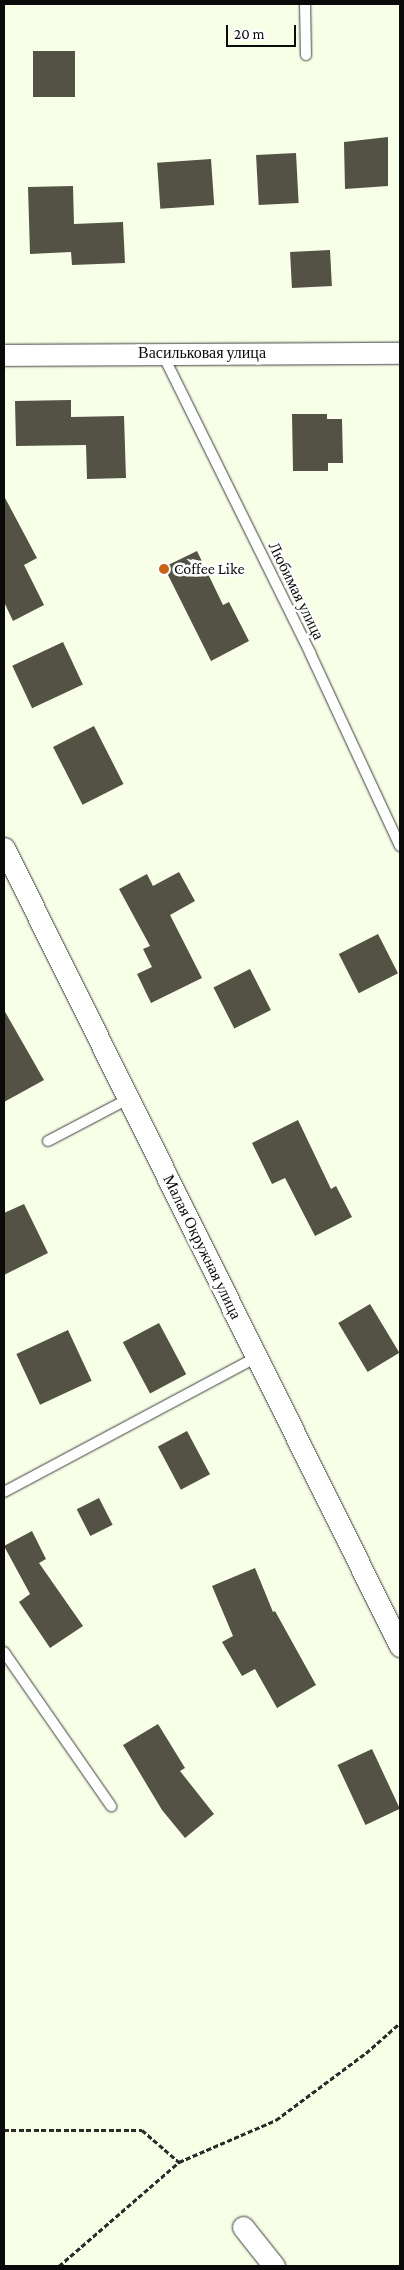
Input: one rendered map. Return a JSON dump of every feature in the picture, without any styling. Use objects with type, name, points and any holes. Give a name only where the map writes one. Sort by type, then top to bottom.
[{"type":"street","name":"Васильковая улица","points":[[4,355],[161,352],[400,354]]},
{"type":"street","name":"Малая Окружная улица","points":[[4,848],[400,1646]]},
{"type":"street","points":[[243,2227],[274,2266]]},
{"type":"lane","points":[[305,4],[306,55]]},
{"type":"lane","name":"Любимая улица","points":[[161,352],[310,653],[400,846]]},
{"type":"lane","points":[[48,1141],[128,1099]]},
{"type":"lane","points":[[4,1492],[257,1357]]},
{"type":"lane","points":[[4,1652],[111,1806]]},
{"type":"path","points":[[59,2266],[179,2162],[276,2120],[366,2053],[400,2024]]},
{"type":"path","points":[[4,2130],[142,2130],[179,2162]]},
{"type":"building","points":[[33,51],[75,51],[75,97],[33,97]]},
{"type":"building","points":[[388,137],[388,186],[345,189],[344,142]]},
{"type":"building","points":[[296,153],[299,203],[259,205],[256,155]]},
{"type":"building","points":[[211,159],[214,205],[160,209],[157,163]]},
{"type":"building","points":[[73,186],[74,224],[123,222],[125,263],[72,265],[71,252],[30,254],[28,187]]},
{"type":"building","points":[[330,250],[332,286],[292,288],[290,252]]},
{"type":"building","points":[[71,400],[71,417],[124,416],[126,478],[87,479],[86,445],[16,446],[15,401]]},
{"type":"building","points":[[292,414],[327,414],[327,419],[342,419],[343,463],[328,463],[328,471],[293,471]]},
{"type":"building","points":[[4,496],[37,558],[24,565],[44,605],[13,621],[4,602]]},
{"type":"building","points":[[197,551],[223,605],[229,602],[249,641],[211,661],[164,567]]},
{"type":"building","points":[[63,642],[83,685],[32,708],[12,666]]},
{"type":"building","points":[[94,726],[124,784],[83,805],[53,747]]},
{"type":"building","points":[[179,872],[195,901],[170,915],[202,978],[151,1003],[137,974],[152,967],[143,949],[150,946],[119,889],[147,874],[153,886]]},
{"type":"building","points":[[378,934],[398,973],[359,993],[339,954]]},
{"type":"building","points":[[250,969],[271,1010],[234,1029],[213,988]]},
{"type":"building","points":[[4,1010],[44,1080],[4,1102]]},
{"type":"building","points":[[298,1120],[331,1189],[336,1186],[352,1217],[315,1236],[285,1178],[272,1184],[252,1143]]},
{"type":"building","points":[[24,1204],[48,1253],[4,1275],[4,1213]]},
{"type":"building","points":[[370,1304],[399,1353],[368,1372],[338,1323]]},
{"type":"building","points":[[159,1323],[186,1374],[150,1393],[123,1342]]},
{"type":"building","points":[[68,1330],[92,1381],[40,1405],[16,1354]]},
{"type":"building","points":[[187,1431],[210,1474],[181,1490],[158,1446]]},
{"type":"building","points":[[99,1498],[113,1525],[90,1536],[77,1509]]},
{"type":"building","points":[[32,1531],[46,1559],[39,1563],[83,1626],[50,1648],[19,1602],[30,1594],[4,1546]]},
{"type":"building","points":[[255,1568],[273,1612],[275,1611],[316,1685],[277,1708],[255,1669],[242,1676],[222,1642],[233,1636],[212,1586]]},
{"type":"building","points":[[158,1724],[185,1768],[180,1771],[214,1814],[185,1838],[162,1810],[123,1745]]},
{"type":"building","points":[[372,1749],[400,1809],[365,1825],[338,1765]]},
{"type":"place","name":"Coffee Like","points":[[164,569]]}]
